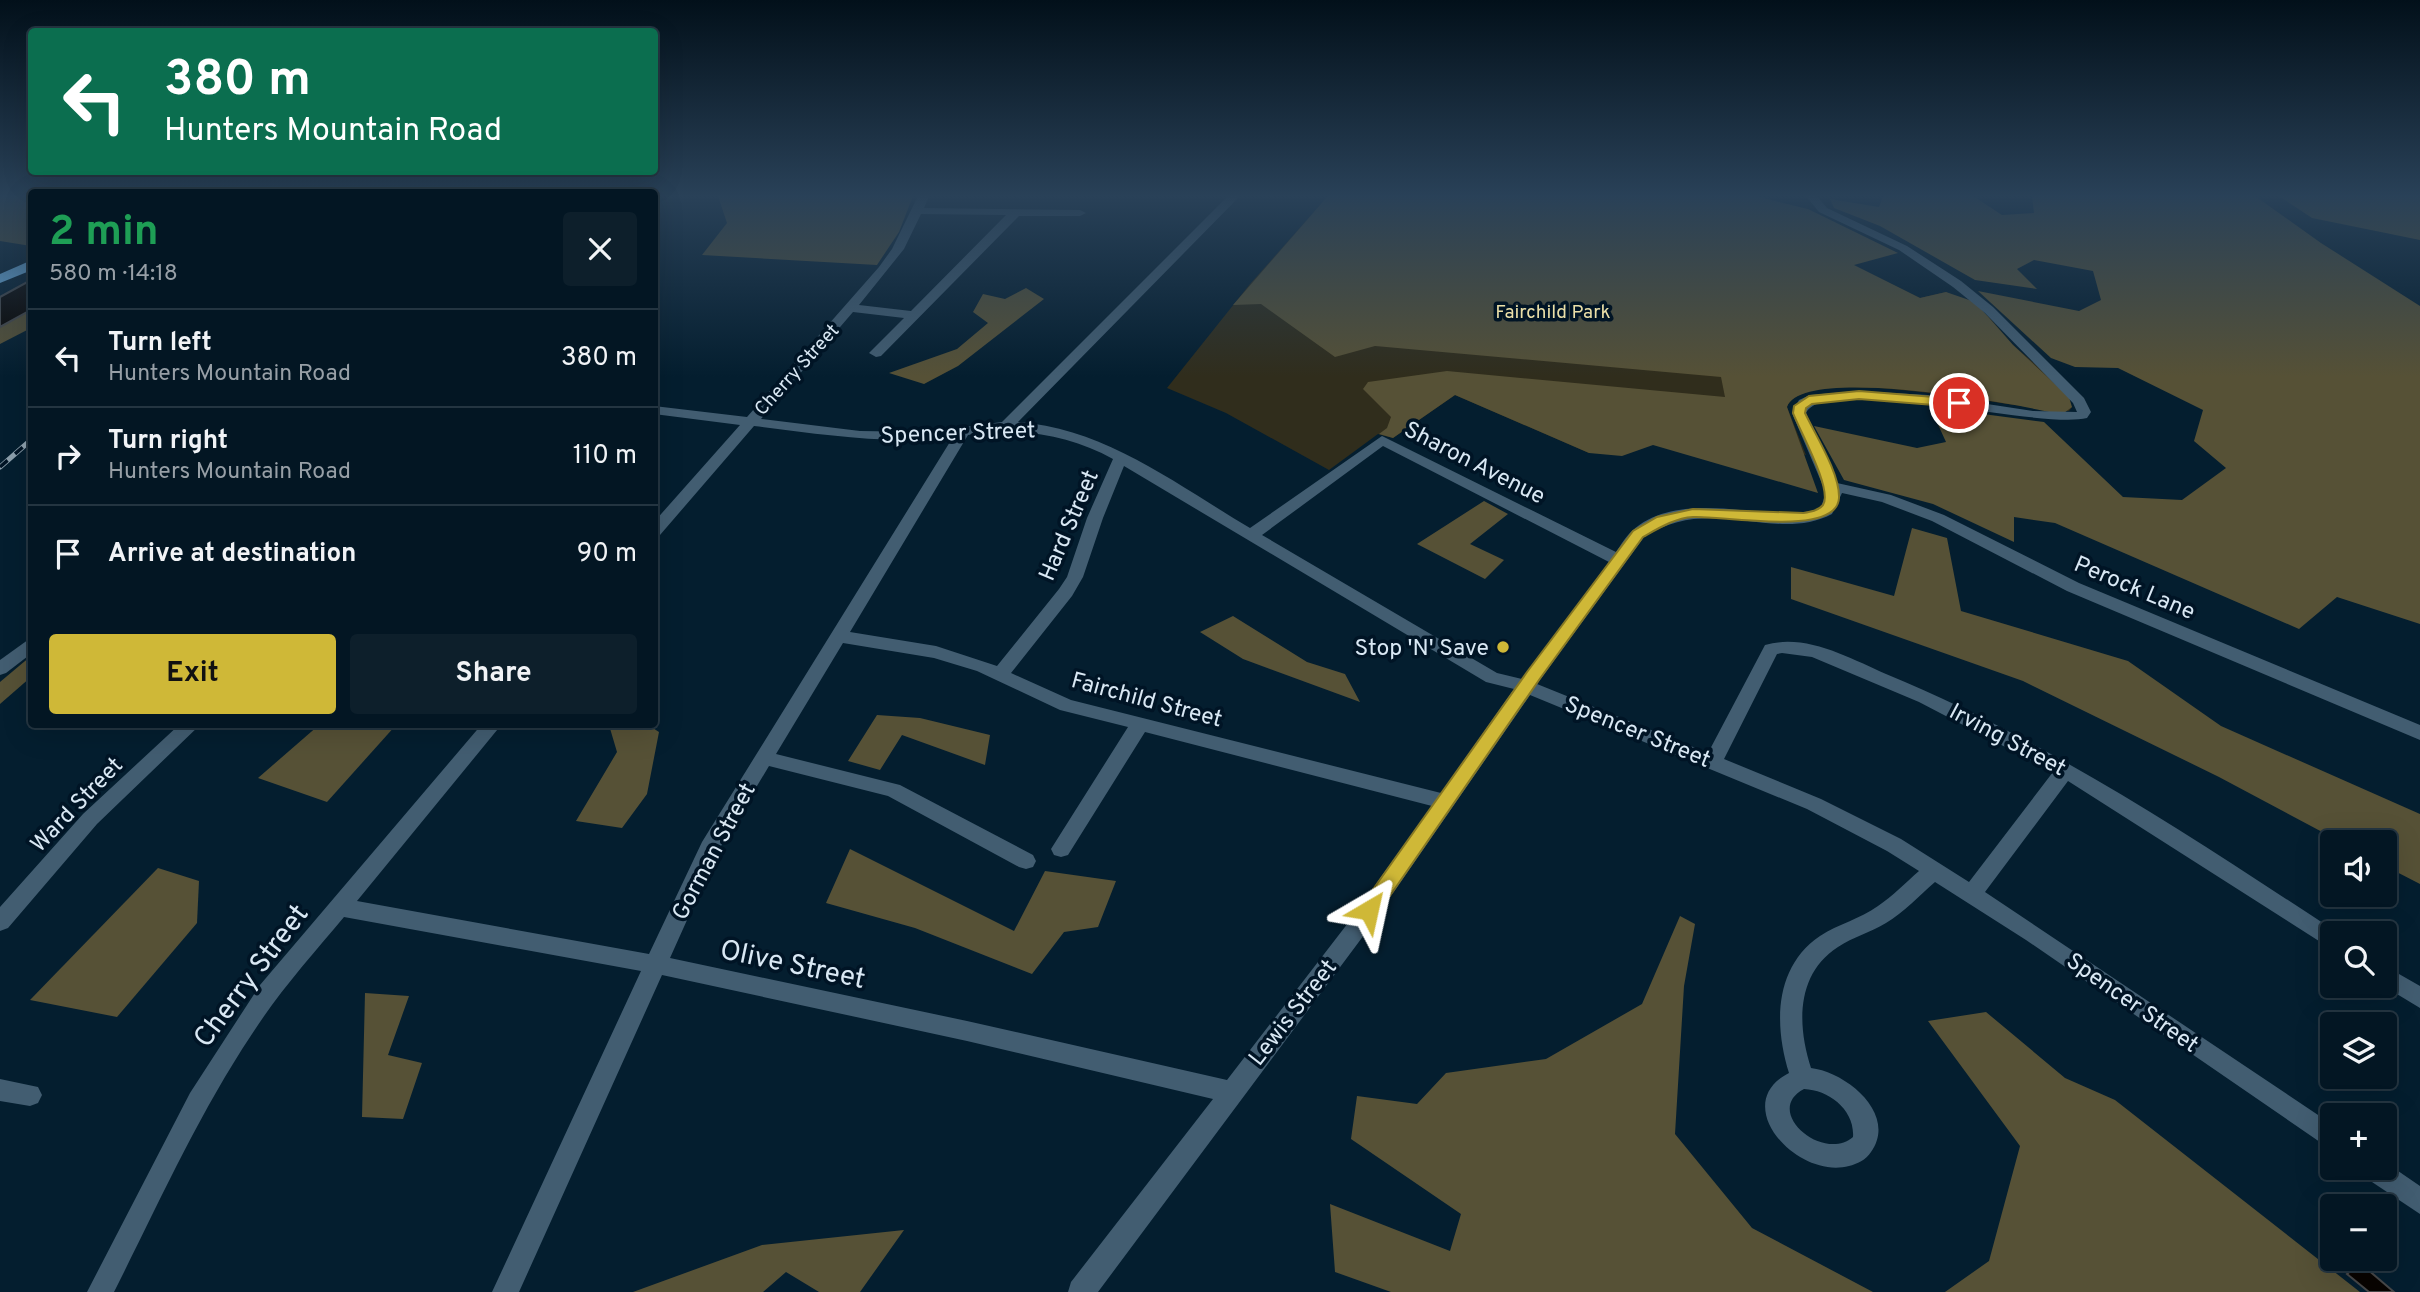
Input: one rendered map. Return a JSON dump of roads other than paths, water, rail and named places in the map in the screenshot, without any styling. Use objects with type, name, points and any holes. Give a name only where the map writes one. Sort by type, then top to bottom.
[{"type":"highway","points":[[0,268],[23,256]]},
{"type":"highway","points":[[0,279],[28,266]]},
{"type":"street","name":"Cherry Street","points":[[658,527],[851,308],[892,256]]},
{"type":"street","points":[[876,353],[972,256]]},
{"type":"street","points":[[1006,426],[1175,256]]},
{"type":"street","points":[[1832,486],[1799,413],[1804,402],[1815,398],[1859,395],[1926,399],[2062,419],[2077,418],[2084,412],[2079,401],[2067,388],[1976,298],[1916,256]]},
{"type":"street","points":[[851,308],[913,315]]},
{"type":"street","name":"Spencer Street","points":[[658,411],[860,435],[925,436],[1006,426],[1057,431],[1099,445],[1492,678],[1526,686],[1859,825],[1972,893],[2320,1130]]},
{"type":"street","name":"Gorman Street","points":[[505,1292],[709,848],[962,432]]},
{"type":"street","name":"Sharon Avenue","points":[[1251,535],[1382,440],[1617,559]]},
{"type":"street","name":"Hard Street","points":[[1000,674],[1075,577],[1121,457]]},
{"type":"street","name":"Lewis Street","points":[[1081,1292],[1356,929],[1526,686],[1638,534],[1675,516],[1710,512],[1793,517],[1818,515],[1829,509],[1832,486]]},
{"type":"street","name":"Perock Lane","points":[[1832,486],[1886,498],[1938,518],[2073,587],[2420,733]]},
{"type":"street","name":"Fairchild Street","points":[[838,636],[936,652],[1000,674],[1066,705],[1447,802]]},
{"type":"street","points":[[0,669],[28,646]]},
{"type":"street","name":"Irving Street","points":[[1713,762],[1771,649],[1783,646],[1826,657],[1964,714],[2066,769],[2167,831],[2320,932]]},
{"type":"street","points":[[1061,849],[1140,724]]},
{"type":"street","name":"Ward Street","points":[[0,922],[90,819],[188,728]]},
{"type":"street","name":"Cherry Street","points":[[100,1292],[226,1053],[268,992],[490,728]]},
{"type":"street","points":[[764,758],[892,790],[1026,861]]},
{"type":"street","points":[[1972,893],[2066,769]]},
{"type":"street","points":[[1802,1078],[1789,1036],[1790,1000],[1795,985],[1824,946],[1879,917],[1934,869]]},
{"type":"street","name":"Olive Street","points":[[339,907],[655,964],[967,1031],[1231,1092]]},
{"type":"street","points":[[2397,983],[2420,998]]},
{"type":"street","points":[[0,1090],[30,1094]]},
{"type":"street","points":[[2390,1180],[2420,1201]]},
{"type":"railway","points":[[0,467],[28,442]]},
{"type":"place","name":"Stop 'N' Save","points":[[1503,647]]},
{"type":"park label","name":"Fairchild Park","points":[[1553,311]]}]
